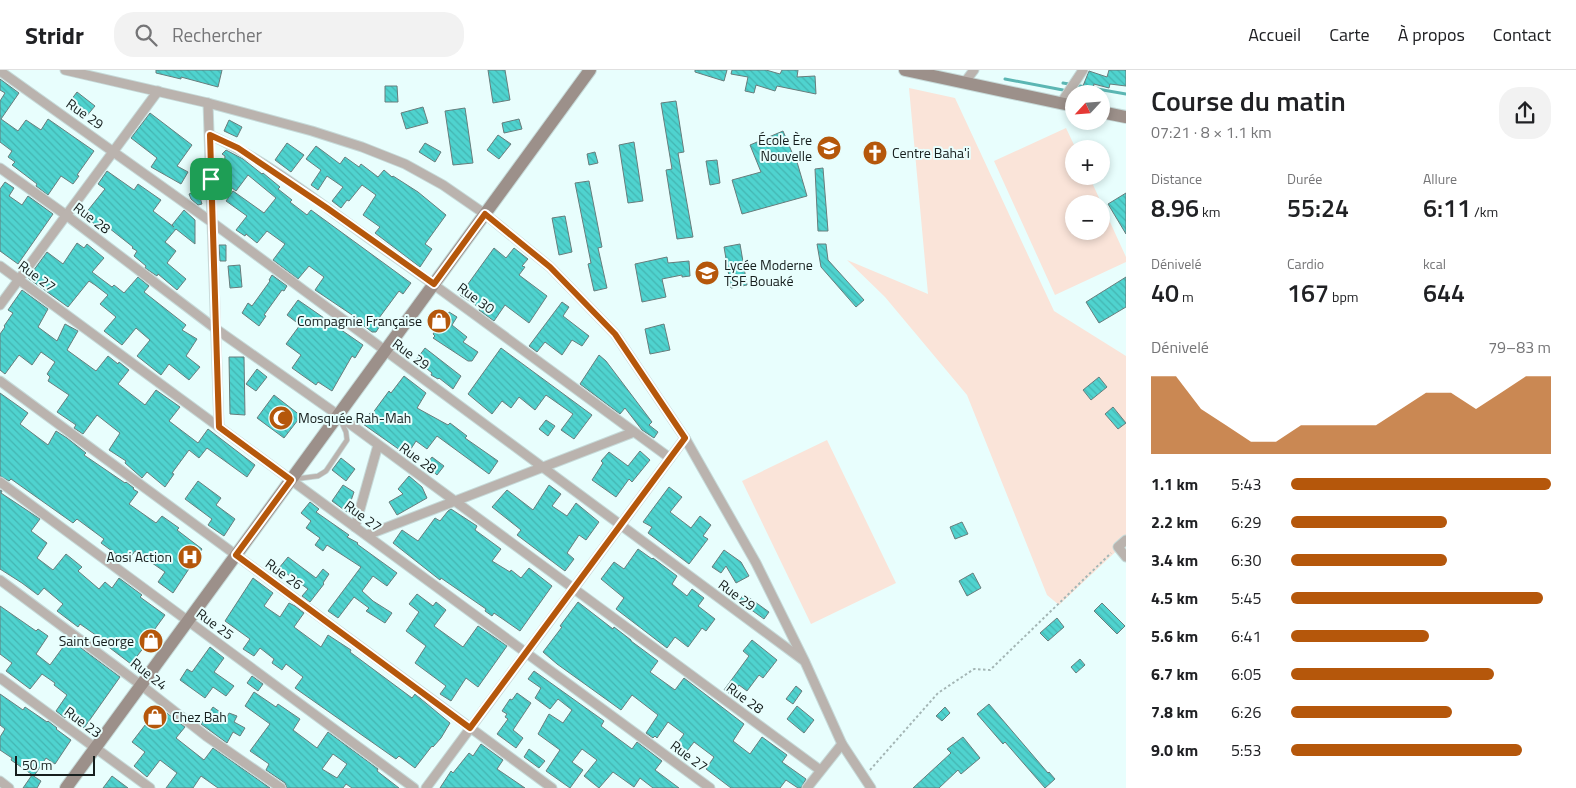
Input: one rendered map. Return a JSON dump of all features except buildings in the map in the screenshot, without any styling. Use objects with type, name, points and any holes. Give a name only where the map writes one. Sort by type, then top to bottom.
[{"type":"main road","points":[[66,788],[590,70]]},
{"type":"main road","points":[[905,70],[1065,103]]},
{"type":"main road","points":[[1110,114],[1126,117]]},
{"type":"street","points":[[65,70],[103,74],[158,91],[312,131],[362,147],[405,164],[443,185],[485,214],[550,267],[615,334],[685,438],[756,563],[805,662],[842,744],[870,788]]},
{"type":"street","points":[[964,83],[974,70]]},
{"type":"street","points":[[1076,85],[1083,70]]},
{"type":"street","name":"Rue 29","points":[[0,71],[212,223],[805,662]]},
{"type":"street","points":[[0,305],[158,91]]},
{"type":"street","points":[[208,103],[219,427]]},
{"type":"street","name":"Rue 30","points":[[210,135],[238,148],[327,208],[434,284],[670,458]]},
{"type":"street","name":"Rue 28","points":[[0,168],[66,215],[216,329],[338,415],[820,770]]},
{"type":"street","name":"Rue 27","points":[[0,266],[710,788]]},
{"type":"street","name":"Rue 26","points":[[0,381],[552,788]]},
{"type":"street","points":[[366,535],[634,432]]},
{"type":"street","points":[[426,788],[685,438]]},
{"type":"street","points":[[354,527],[378,445]]},
{"type":"street","name":"Rue 25","points":[[0,482],[414,788]]},
{"type":"street","points":[[1126,540],[1118,547],[1126,557]]},
{"type":"street","name":"Rue 24","points":[[0,580],[206,736],[281,788]]},
{"type":"street","name":"Rue 23","points":[[0,678],[150,788]]},
{"type":"street","points":[[807,788],[842,744]]},
{"type":"street","points":[[0,781],[9,788]]},
{"type":"lane","points":[[291,480],[318,476],[326,471],[347,440],[346,432],[338,415]]},
{"type":"path","points":[[864,777],[938,693],[974,669],[990,670],[1118,547]]},
{"type":"shaded area","points":[[909,88],[955,98],[1054,311],[1126,356],[1126,542],[1059,605],[1047,595],[967,395],[885,297],[847,260],[928,294]]},
{"type":"shaded area","points":[[1065,128],[1072,140],[1065,140],[1065,185],[1093,185],[1098,195],[1065,195],[1065,240],[1110,240],[1110,222],[1126,257],[1126,262],[1055,295],[994,161]]},
{"type":"shaded area","points":[[827,440],[896,583],[811,624],[742,481]]},
{"type":"waterway","points":[[1005,79],[1063,90]]},
{"type":"waterway","points":[[1063,83],[1126,94]]},
{"type":"place","name":"École Ère Nouvelle","points":[[829,148]]},
{"type":"place","name":"Centre Baha'i","points":[[875,153]]},
{"type":"place","name":"Lycée Moderne TSF Bouaké","points":[[707,273]]},
{"type":"place","name":"Compagnie Française","points":[[439,321]]},
{"type":"place","name":"Mosquée Rah-Mah","points":[[281,418]]},
{"type":"place","name":"Aosi Action","points":[[190,557]]},
{"type":"place","name":"Saint George","points":[[151,641]]},
{"type":"place","name":"Chez Bah","points":[[155,717]]},
{"type":"route","points":[[210,135],[238,148],[434,284],[485,214],[550,267],[615,334],[685,438],[470,728],[236,555],[291,480],[219,427],[211,179],[210,135]]}]
